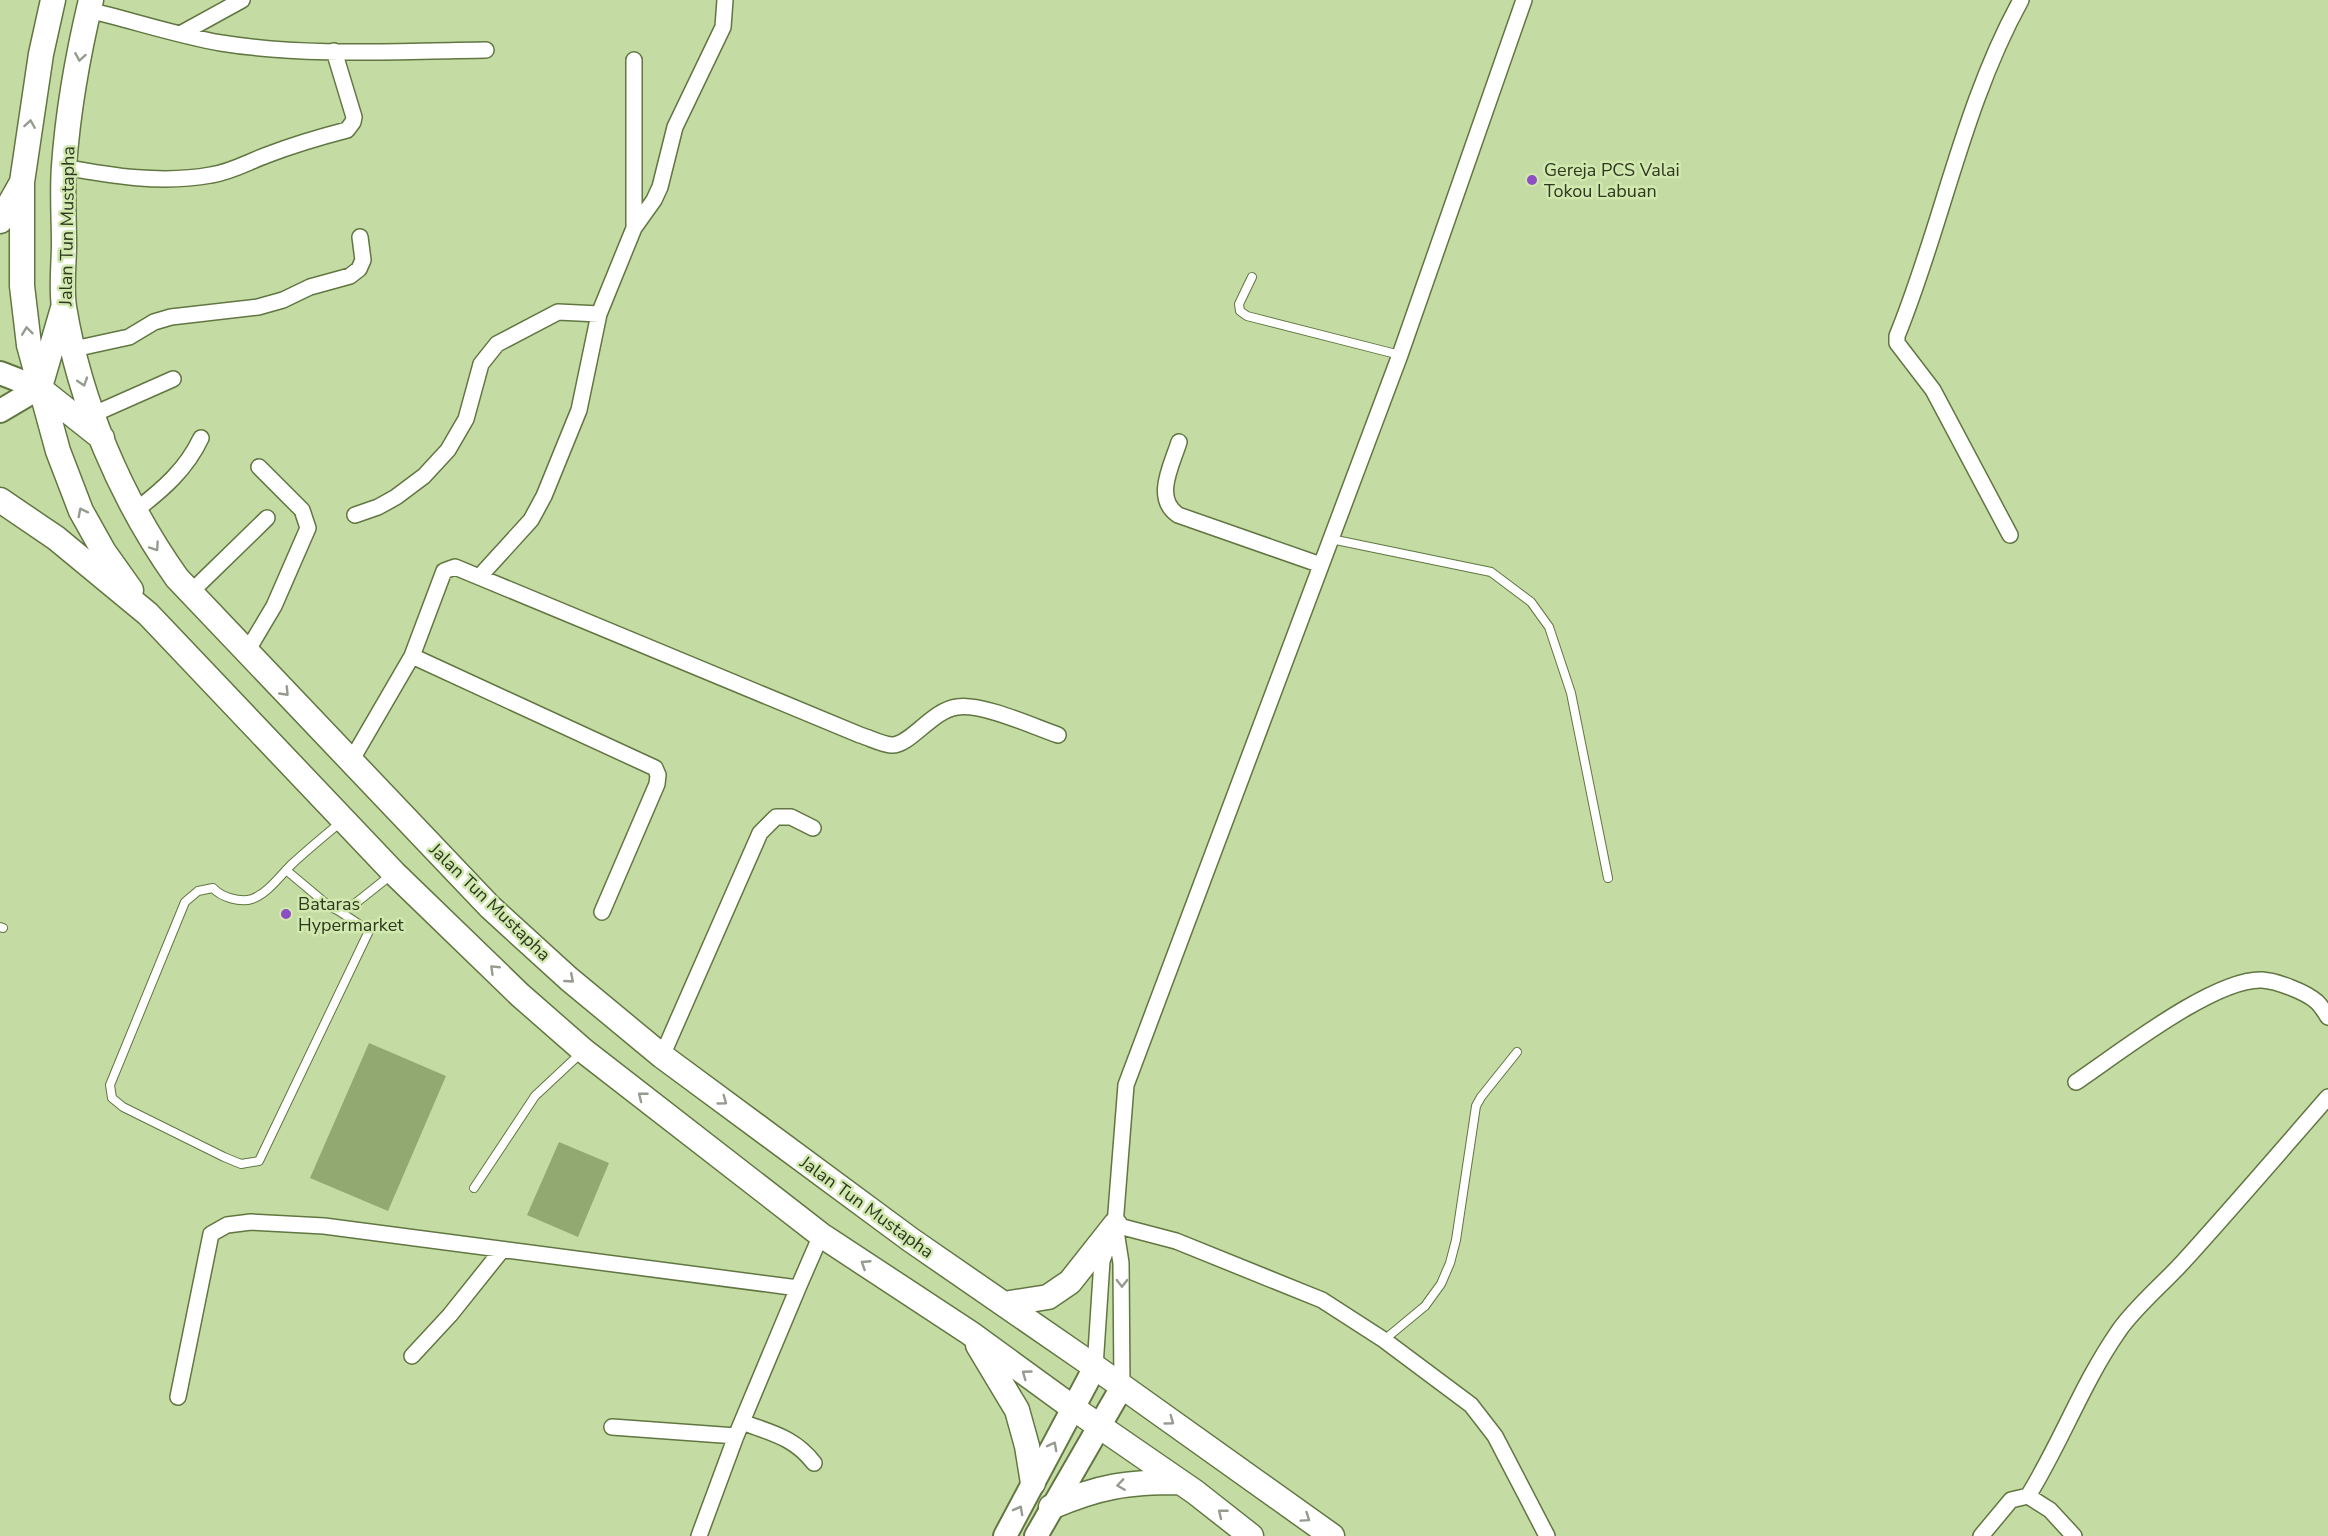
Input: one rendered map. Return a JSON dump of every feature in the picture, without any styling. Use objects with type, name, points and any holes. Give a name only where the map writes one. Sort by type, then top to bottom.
[{"type":"main road","points":[[53,0],[41,54],[22,182],[22,286],[29,345],[58,451],[81,512],[104,552],[147,615]]},
{"type":"main road","name":"Jalan Tun Mustapha","points":[[89,5],[64,167],[63,305],[94,414],[122,486],[151,541],[177,578],[490,907],[569,979],[662,1056],[911,1240],[1095,1367],[1332,1536]]},
{"type":"main road","points":[[0,221],[22,182]]},
{"type":"main road","points":[[0,411],[39,388],[63,305]]},
{"type":"main road","points":[[0,373],[39,388],[102,438]]},
{"type":"main road","points":[[0,500],[56,538],[147,615],[394,873],[520,995],[584,1051],[821,1235],[970,1333],[1187,1487],[1249,1535]]},
{"type":"main road","points":[[1004,1304],[1048,1297],[1070,1282],[1115,1225]]},
{"type":"main road","points":[[970,1333],[1017,1410],[1034,1483]]},
{"type":"main road","points":[[1005,1536],[1095,1367]]},
{"type":"main road","points":[[1036,1536],[1122,1387]]},
{"type":"main road","points":[[1051,1507],[1104,1487],[1136,1482],[1187,1487]]},
{"type":"street","points":[[182,33],[242,0]]},
{"type":"street","points":[[480,576],[531,520],[544,496],[579,410],[599,314],[634,228],[654,200],[660,187],[675,127],[723,27],[725,0]]},
{"type":"street","points":[[1122,1387],[1122,1263],[1115,1225],[1126,1085],[1400,355],[1524,0]]},
{"type":"street","points":[[2010,535],[1933,390],[1897,343],[1897,336],[1984,83],[2004,29],[2020,0]]},
{"type":"street","points":[[89,5],[219,43],[254,47],[294,51],[486,50]]},
{"type":"street","points":[[64,167],[113,176],[155,179],[195,178],[229,171],[266,155],[347,130],[354,117],[334,51]]},
{"type":"street","points":[[634,60],[634,228]]},
{"type":"street","points":[[74,349],[129,337],[154,322],[171,317],[258,307],[283,300],[310,286],[350,276],[359,269],[363,260],[360,237]]},
{"type":"street","points":[[355,515],[378,507],[396,497],[424,476],[448,450],[466,419],[481,364],[496,344],[558,312],[599,314]]},
{"type":"street","points":[[94,414],[173,379]]},
{"type":"street","points":[[135,512],[168,485],[192,457],[201,438]]},
{"type":"street","points":[[1179,442],[1164,491],[1165,502],[1170,510],[1178,515],[1321,565]]},
{"type":"street","points":[[246,653],[274,606],[308,528],[302,510],[259,467]]},
{"type":"street","points":[[191,592],[267,518]]},
{"type":"street","points":[[351,761],[411,656],[444,571],[455,567],[860,735],[892,746],[904,742],[942,711],[956,707],[973,706],[1058,735]]},
{"type":"street","points":[[411,656],[655,768],[658,776],[657,784],[602,912]]},
{"type":"street","points":[[662,1056],[760,833],[776,817],[791,817],[813,828]]},
{"type":"street","points":[[2076,1082],[2187,1008],[2214,993],[2241,982],[2262,980],[2282,984],[2317,1002],[2328,1017]]},
{"type":"street","points":[[1980,1536],[2012,1500],[2028,1496],[2119,1329],[2212,1230],[2328,1097]]},
{"type":"street","points":[[178,1397],[211,1234],[226,1225],[251,1222],[324,1226],[798,1288]]},
{"type":"street","points":[[1115,1225],[1176,1241],[1322,1300],[1384,1340],[1471,1405],[1495,1436],[1547,1536]]},
{"type":"street","points":[[1095,1367],[1102,1261],[1115,1225]]},
{"type":"street","points":[[699,1536],[739,1429],[821,1235]]},
{"type":"street","points":[[411,1356],[450,1315],[501,1250]]},
{"type":"street","points":[[612,1427],[739,1429],[787,1439],[802,1448],[814,1462]]},
{"type":"street","points":[[2028,1496],[2050,1510],[2074,1536]]},
{"type":"lane","points":[[1252,277],[1239,304],[1240,311],[1247,316],[1400,355]]},
{"type":"lane","points":[[1331,539],[1491,572],[1531,602],[1549,627],[1571,693],[1608,878]]},
{"type":"lane","points":[[286,870],[328,906],[369,931],[259,1161],[241,1164],[123,1107],[112,1098],[110,1085],[185,902],[198,891],[213,888],[217,893],[241,901],[252,899],[266,891],[286,870],[342,821]]},
{"type":"lane","points":[[339,911],[352,906],[394,873]]},
{"type":"lane","points":[[474,1188],[535,1096],[584,1051]]},
{"type":"lane","points":[[1384,1340],[1425,1306],[1441,1284],[1456,1240],[1476,1106],[1517,1052]]},
{"type":"building","points":[[369,1043],[446,1076],[388,1211],[310,1178]]},
{"type":"building","points":[[559,1142],[609,1163],[578,1237],[527,1215]]},
{"type":"place","name":"Gereja PCS Valai Tokou Labuan","points":[[1532,180]]},
{"type":"place","name":"Bataras Hypermarket","points":[[286,914]]}]
